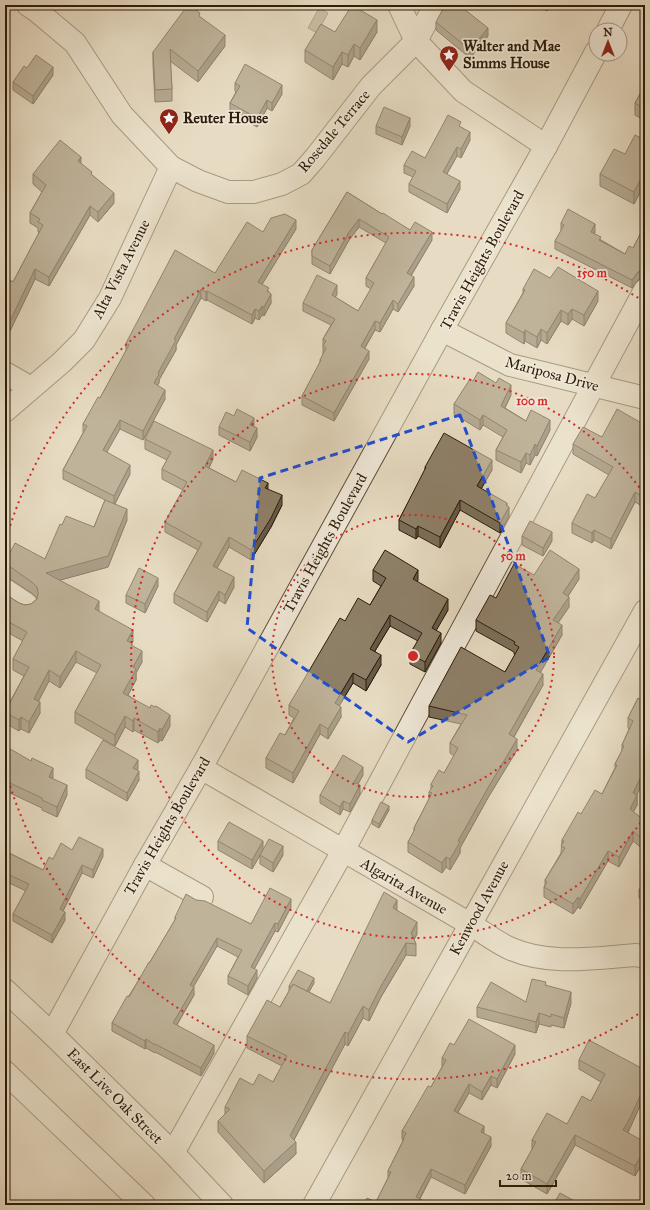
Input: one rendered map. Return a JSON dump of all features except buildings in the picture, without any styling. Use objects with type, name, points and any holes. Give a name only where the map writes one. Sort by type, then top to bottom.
[{"type":"street","name":"Rosedale Terrace","points":[[28,5],[37,10],[75,43],[122,115],[171,167],[198,181],[228,192],[254,192],[282,184],[301,174],[371,86],[416,40],[435,5]]},
{"type":"street","points":[[399,5],[416,40],[462,91],[546,146]]},
{"type":"street","points":[[612,22],[621,5]]},
{"type":"street","name":"Travis Heights Boulevard","points":[[52,1034],[145,864],[201,768],[442,330],[546,146],[591,62]]},
{"type":"street","name":"Alta Vista Avenue","points":[[5,411],[62,362],[84,340],[110,298],[171,167]]},
{"type":"street","points":[[172,1153],[343,851],[645,290]]},
{"type":"street","name":"Mariposa Drive","points":[[442,330],[510,366],[645,398]]},
{"type":"street","points":[[5,373],[31,388]]},
{"type":"street","points":[[5,590],[26,604]]},
{"type":"street","name":"Kenwood Avenue","points":[[314,1205],[645,611]]},
{"type":"street","name":"Algarita Avenue","points":[[201,768],[509,948],[541,958],[579,959],[636,955],[645,957]]},
{"type":"street","points":[[145,864],[202,897]]},
{"type":"street","name":"East Live Oak Street","points":[[5,990],[52,1034],[172,1153],[222,1205]]},
{"type":"street","points":[[5,1072],[144,1205]]},
{"type":"highlighted area","points":[[460,415],[550,657],[408,742],[247,628],[260,478]]},
{"type":"shaded area","points":[[319,8],[328,13],[317,33],[308,28]]},
{"type":"place","name":"Walter and Mae Simms House","points":[[449,72]]},
{"type":"place","name":"Reuter House","points":[[169,135]]}]
